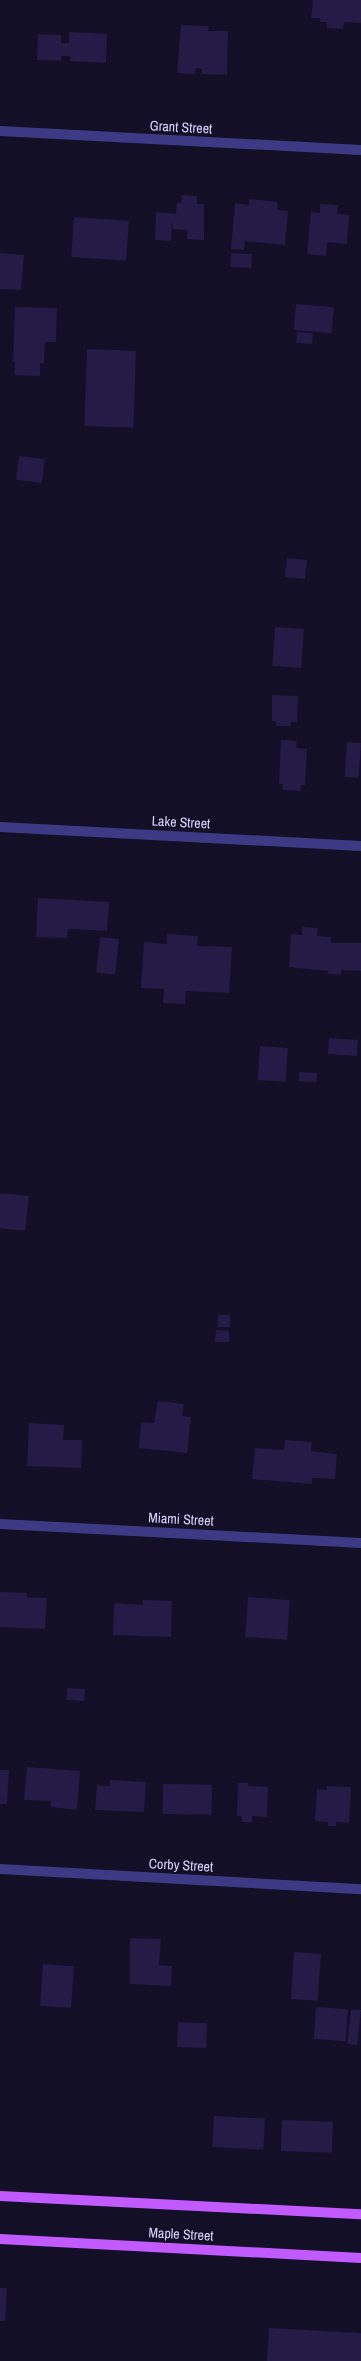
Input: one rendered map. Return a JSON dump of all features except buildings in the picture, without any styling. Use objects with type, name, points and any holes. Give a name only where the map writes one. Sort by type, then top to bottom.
[{"type":"main road","name":"Maple Street","points":[[0,2196],[361,2214]]},
{"type":"main road","name":"Maple Street","points":[[0,2239],[361,2258]]},
{"type":"street","name":"Grant Street","points":[[0,131],[361,150]]},
{"type":"street","name":"Lake Street","points":[[0,827],[361,846]]},
{"type":"street","name":"Miami Street","points":[[0,1524],[361,1543]]},
{"type":"street","name":"Corby Street","points":[[0,1869],[361,1889]]}]
